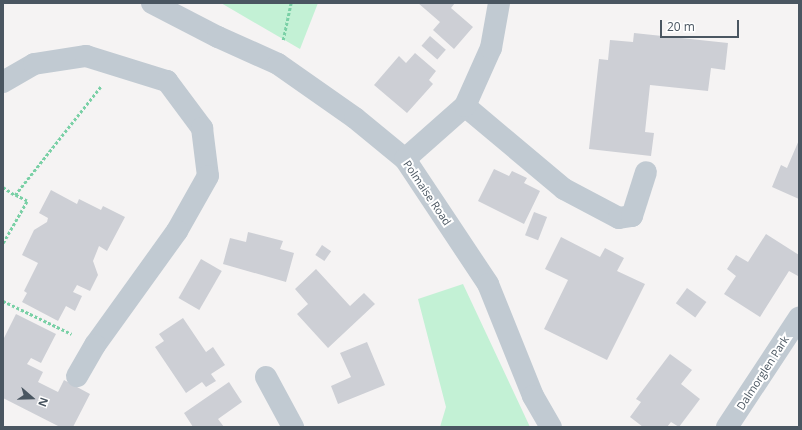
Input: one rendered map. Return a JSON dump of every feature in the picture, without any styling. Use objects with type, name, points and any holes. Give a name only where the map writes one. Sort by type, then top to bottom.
[{"type":"street","name":"Polmaise Road","points":[[152,3],[278,64],[355,118],[405,159],[488,284],[533,396],[551,427]]},
{"type":"street","points":[[405,159],[465,106],[491,48],[499,3]]},
{"type":"street","points":[[3,82],[34,64],[86,56],[167,81],[202,128],[208,176],[177,231],[95,345],[77,376]]},
{"type":"street","points":[[465,106],[564,189],[619,218],[632,216],[646,172]]},
{"type":"street","name":"Dalmorglen Park","points":[[727,427],[799,318]]},
{"type":"street","points":[[266,377],[293,427]]},
{"type":"path","points":[[278,64],[291,3]]},
{"type":"path","points":[[15,195],[118,65]]},
{"type":"path","points":[[3,187],[27,201],[3,243]]},
{"type":"path","points":[[3,301],[95,345]]},
{"type":"green space","points":[[221,3],[318,3],[300,49]]},
{"type":"green space","points":[[463,284],[530,427],[440,427],[446,407],[418,299]]},
{"type":"building","points":[[418,3],[455,3],[451,8],[473,27],[454,49],[433,30],[440,22]]},
{"type":"building","points":[[634,33],[728,43],[725,70],[711,68],[708,91],[650,85],[645,132],[654,133],[651,156],[589,149],[599,59],[608,60],[610,40],[633,42]]},
{"type":"building","points":[[430,36],[446,50],[437,60],[421,46]]},
{"type":"building","points":[[415,53],[436,71],[429,80],[433,84],[407,113],[374,85],[399,56],[406,63]]},
{"type":"building","points":[[799,140],[799,199],[772,187],[781,165],[787,168]]},
{"type":"building","points":[[494,169],[509,176],[512,171],[527,178],[524,183],[540,191],[524,224],[478,201]]},
{"type":"building","points":[[51,190],[77,204],[79,199],[101,210],[103,206],[125,217],[107,251],[99,246],[93,261],[98,275],[90,291],[77,285],[73,292],[82,296],[75,311],[66,306],[58,321],[22,302],[27,293],[24,291],[38,263],[22,255],[34,230],[47,222],[48,218],[39,213]]},
{"type":"building","points":[[534,212],[547,217],[538,240],[525,235]]},
{"type":"building","points":[[248,232],[283,241],[280,249],[294,253],[286,282],[223,264],[230,238],[246,242]]},
{"type":"building","points":[[766,234],[799,255],[799,273],[798,276],[789,271],[760,317],[724,294],[736,276],[727,269],[736,255],[748,262]]},
{"type":"building","points":[[561,237],[600,257],[605,248],[624,258],[617,271],[645,284],[607,360],[544,329],[568,280],[545,269]]},
{"type":"building","points":[[322,245],[331,251],[324,261],[315,255]]},
{"type":"building","points":[[201,259],[222,271],[199,310],[178,298]]},
{"type":"building","points":[[316,269],[350,306],[364,293],[375,304],[328,348],[297,314],[308,304],[295,289]]},
{"type":"building","points":[[687,288],[706,302],[695,317],[676,303]]},
{"type":"building","points":[[16,314],[56,334],[41,363],[31,358],[27,364],[43,372],[38,382],[58,392],[64,380],[90,394],[73,427],[60,427],[3,398],[3,340]]},
{"type":"building","points":[[183,318],[206,352],[213,347],[225,365],[211,374],[216,381],[206,387],[202,382],[186,393],[155,347],[164,341],[159,334]]},
{"type":"building","points":[[367,342],[385,385],[338,404],[331,386],[351,377],[340,353]]},
{"type":"building","points":[[670,354],[692,370],[681,384],[700,399],[679,427],[671,422],[667,427],[643,427],[630,417],[641,402],[636,399]]},
{"type":"building","points":[[229,382],[242,402],[218,419],[224,427],[193,427],[184,413]]}]
